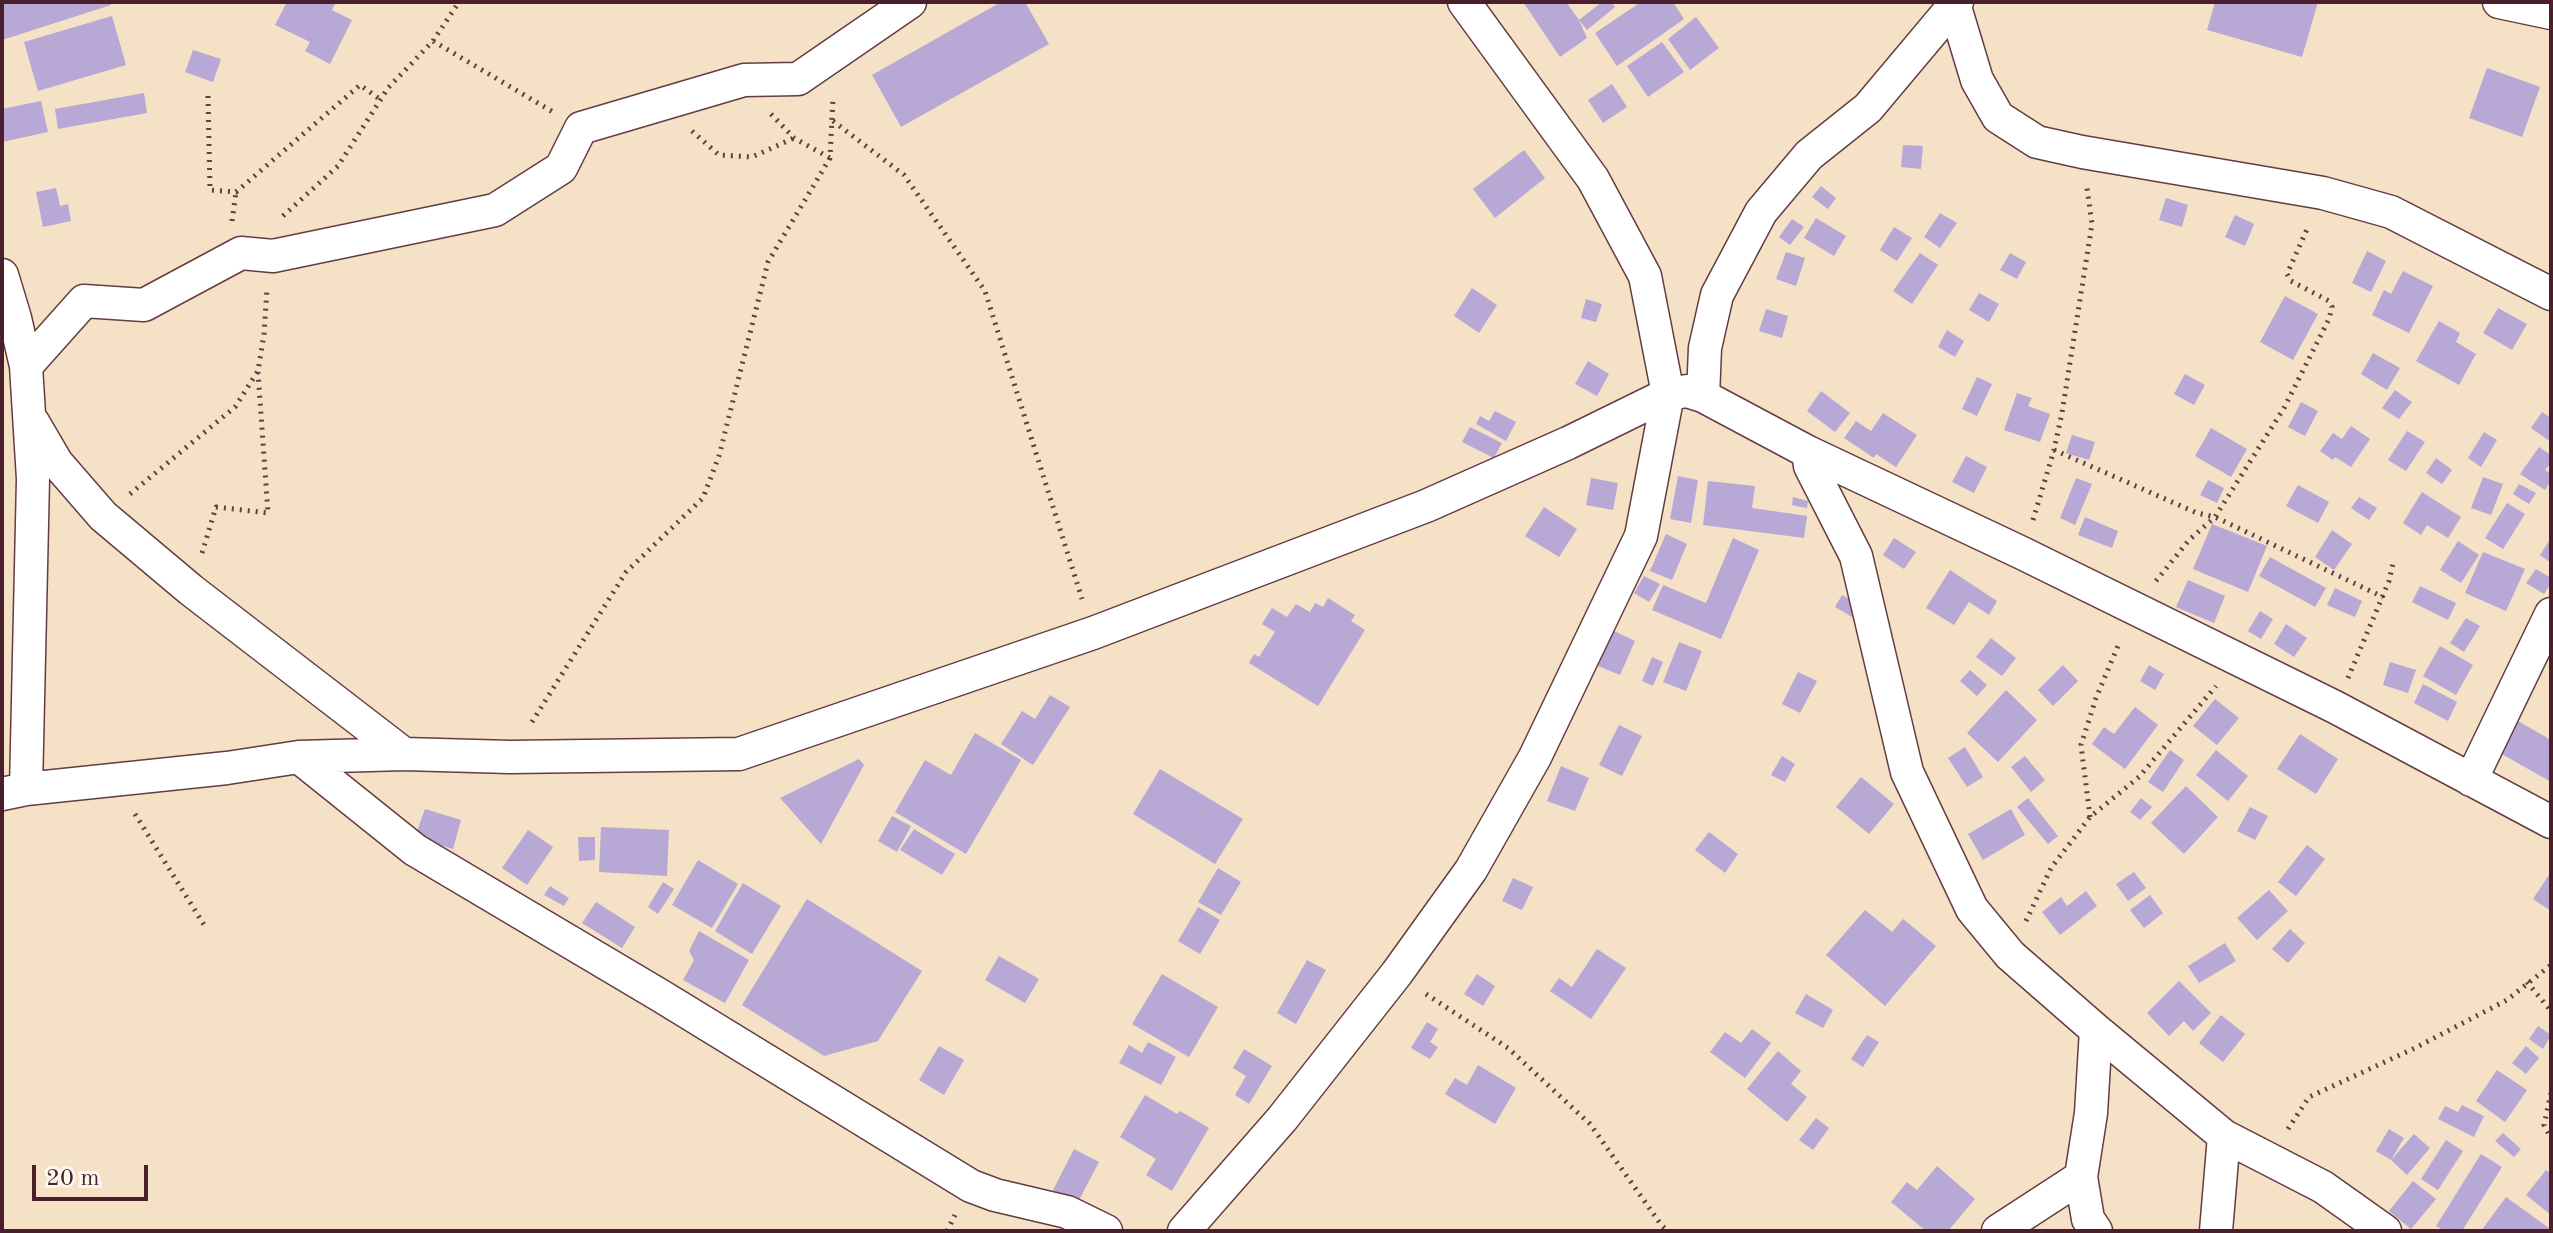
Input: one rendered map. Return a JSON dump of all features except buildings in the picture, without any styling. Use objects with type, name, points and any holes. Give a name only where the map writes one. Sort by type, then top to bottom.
[{"type":"street","points":[[26,366],[84,301],[144,305],[255,254],[495,210],[561,168],[581,128],[744,80],[798,79],[910,2]]},
{"type":"street","points":[[1184,1231],[1282,1119],[1397,973],[1471,870],[1528,769],[1641,536],[1668,394],[1645,276],[1593,179],[1464,2]]},
{"type":"street","points":[[2499,2],[2551,13]]},
{"type":"street","points":[[1703,396],[1705,348],[1717,295],[1761,212],[1809,155],[1868,108],[1954,4]]},
{"type":"street","points":[[1954,4],[1977,80],[1998,117],[2037,142],[2323,193],[2391,212],[2551,294]]},
{"type":"street","points":[[2,275],[26,366],[33,479],[14,792],[299,757],[739,754],[1093,633],[1426,506],[1568,443],[1668,394],[1687,391],[1703,396],[1808,452],[2335,707],[2551,822]]},
{"type":"street","points":[[30,417],[57,463],[103,516],[191,590],[404,754]]},
{"type":"street","points":[[1808,452],[1810,466],[1856,556],[1907,772],[1972,909],[2010,955],[2224,1136],[2323,1187],[2385,1231]]},
{"type":"street","points":[[2471,780],[2551,614]]},
{"type":"street","points":[[299,757],[415,850],[971,1186],[995,1195],[1067,1212],[1106,1231]]},
{"type":"street","points":[[2096,1030],[2091,1113],[2081,1177],[2088,1219],[2096,1231]]},
{"type":"street","points":[[2216,1231],[2224,1136]]},
{"type":"street","points":[[1998,1231],[2081,1177]]},
{"type":"path","points":[[191,590],[216,507],[268,513],[258,371],[264,334],[255,254],[338,166],[388,88],[433,41],[459,2]]},
{"type":"path","points":[[433,41],[581,128]]},
{"type":"path","points":[[510,757],[626,572],[703,498],[719,456],[768,262],[830,158],[835,53]]},
{"type":"path","points":[[744,80],[794,138],[830,158]]},
{"type":"path","points":[[208,96],[210,190],[236,192],[360,85],[381,100]]},
{"type":"path","points":[[832,121],[904,175],[985,291],[1093,633]]},
{"type":"path","points":[[688,128],[719,155],[752,157],[794,138]]},
{"type":"path","points":[[2022,553],[2054,450],[2092,224],[2082,152]]},
{"type":"path","points":[[2090,817],[2081,745],[2096,698],[2134,608],[2189,540],[2215,517],[2284,408],[2329,319],[2332,307],[2329,301],[2291,281],[2287,274],[2323,193]]},
{"type":"path","points":[[103,516],[235,407],[258,371]]},
{"type":"path","points":[[2054,450],[2197,513],[2215,517],[2383,597]]},
{"type":"path","points":[[2335,707],[2383,597],[2393,563]]},
{"type":"path","points":[[2010,955],[2051,868],[2090,817],[2139,777],[2237,661]]},
{"type":"path","points":[[113,779],[206,928]]},
{"type":"path","points":[[2268,1160],[2309,1097],[2415,1048],[2507,1000],[2551,965]]},
{"type":"path","points":[[1397,973],[1508,1048],[1590,1124],[1668,1231]]},
{"type":"path","points":[[2527,982],[2551,1011]]},
{"type":"path","points":[[2551,1093],[2544,1125],[2551,1138]]}]
